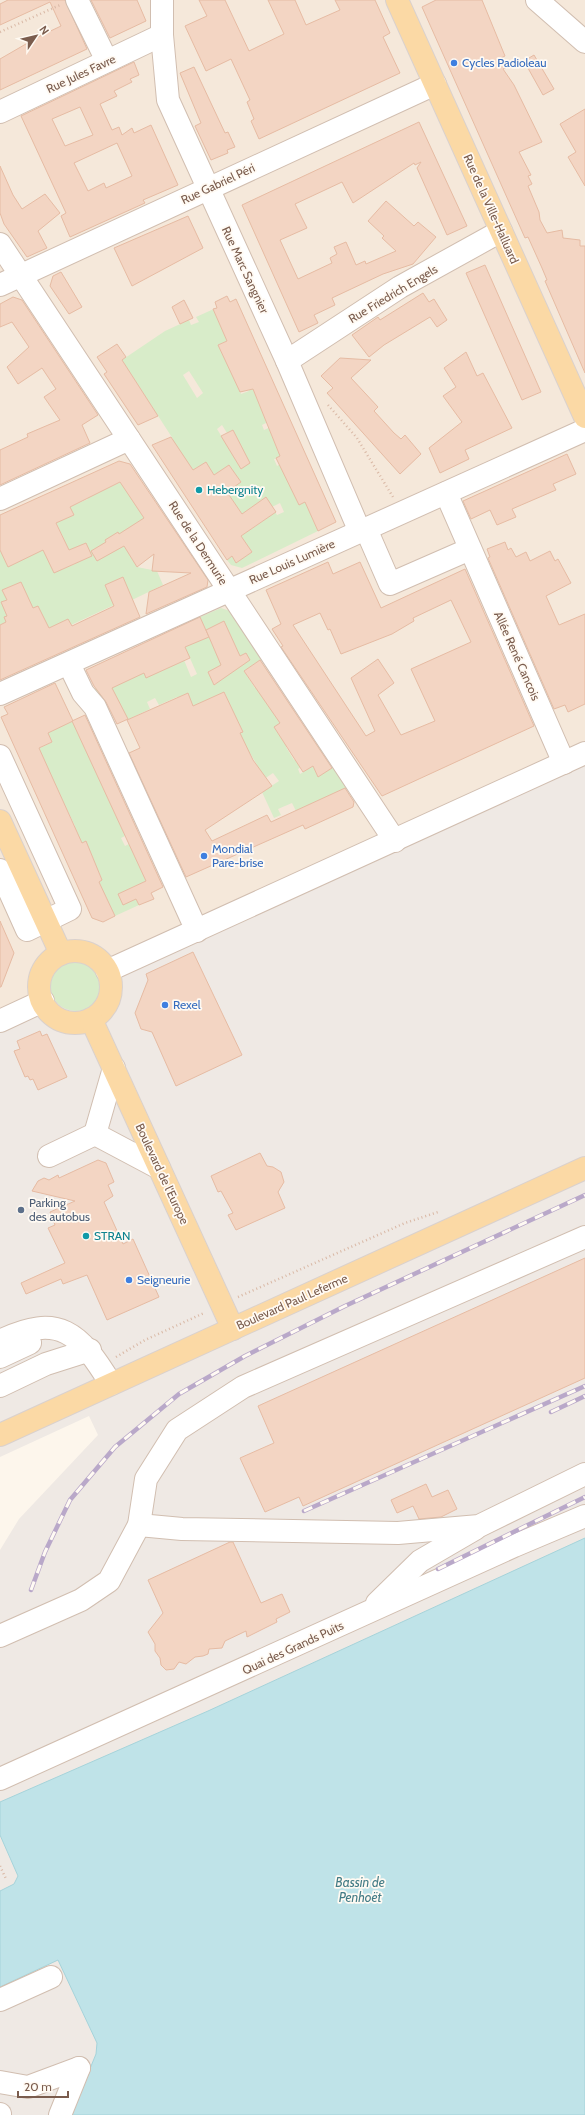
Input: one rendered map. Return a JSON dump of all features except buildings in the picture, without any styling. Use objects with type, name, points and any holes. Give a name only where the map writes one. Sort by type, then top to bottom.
[{"type":"main road","name":"Rue de la Ville-Halluard","points":[[398,0],[585,417]]},
{"type":"main road","points":[[0,821],[60,954]]},
{"type":"main road","points":[[77,951],[93,955],[108,971],[111,982],[107,1003],[100,1012],[91,1019],[72,1022],[63,1020],[54,1016],[42,1001],[40,979],[48,964],[60,954],[77,951]]},
{"type":"main road","name":"Boulevard de l'Europe","points":[[91,1019],[232,1329]]},
{"type":"main road","name":"Boulevard Paul Leferme","points":[[0,1435],[100,1367],[232,1329],[585,1168]]},
{"type":"street","name":"Rue Marc Sangnier","points":[[162,0],[162,35],[168,100],[363,531],[390,584],[470,549]]},
{"type":"street","points":[[537,0],[585,42]]},
{"type":"street","points":[[70,2],[107,61]]},
{"type":"street","name":"Rue Jules Favre","points":[[0,112],[162,35]]},
{"type":"street","name":"Rue Gabriel Péri","points":[[0,285],[435,84]]},
{"type":"street","name":"Rue Friedrich Engels","points":[[287,362],[400,287],[502,231]]},
{"type":"street","name":"Rue de la Dermurie","points":[[0,244],[395,841]]},
{"type":"street","name":"Rue Louis Lumière","points":[[0,694],[585,430]]},
{"type":"street","points":[[0,499],[129,439]]},
{"type":"street","name":"Allée René Cancois","points":[[446,493],[564,763]]},
{"type":"street","points":[[69,664],[83,693],[95,707],[197,931]]},
{"type":"street","points":[[108,971],[585,753]]},
{"type":"street","points":[[0,756],[70,909],[27,930],[0,870]]},
{"type":"street","points":[[0,1021],[42,1001]]},
{"type":"street","points":[[49,1156],[95,1134],[114,1068]]},
{"type":"street","points":[[95,1134],[160,1168]]},
{"type":"street","points":[[0,1636],[81,1600],[109,1581],[139,1525],[146,1479],[177,1430],[243,1387],[585,1237]]},
{"type":"street","points":[[0,1341],[17,1332],[45,1326],[61,1330],[72,1336],[100,1367]]},
{"type":"street","points":[[0,1357],[35,1340],[51,1337],[78,1343],[100,1367]]},
{"type":"street","points":[[0,1369],[43,1350],[62,1347],[100,1367]]},
{"type":"street","points":[[0,1386],[46,1364],[100,1367]]},
{"type":"street","points":[[365,1615],[420,1561],[479,1526],[585,1474]]},
{"type":"street","name":"Quai des Grands Puits","points":[[0,1779],[365,1615],[514,1546],[585,1516]]},
{"type":"street","points":[[139,1525],[182,1529],[398,1533],[479,1526]]},
{"type":"street","points":[[0,2000],[51,1977]]},
{"type":"street","points":[[0,2082],[28,2087],[79,2068],[60,2115]]},
{"type":"path","points":[[0,32],[70,2]]},
{"type":"path","points":[[325,402],[357,438],[402,513]]},
{"type":"path","points":[[100,1367],[145,1340],[405,1223],[441,1211]]},
{"type":"path","points":[[0,1866],[6,1879]]},
{"type":"shaded area","points":[[0,0],[585,0],[585,741],[0,1025]]},
{"type":"shaded area","points":[[585,741],[585,2115],[0,2115],[0,1550],[19,1519],[98,1435],[89,1416],[0,1457],[0,1025]]},
{"type":"green space","points":[[216,308],[224,326],[224,333],[227,341],[218,345],[222,352],[228,350],[236,367],[242,364],[246,373],[235,378],[241,394],[249,391],[246,384],[250,382],[260,405],[263,404],[270,421],[262,425],[264,430],[273,426],[279,439],[274,442],[281,457],[274,459],[277,466],[283,462],[290,478],[287,480],[295,496],[303,493],[311,509],[309,510],[318,531],[242,568],[231,565],[227,560],[232,556],[236,563],[252,552],[241,536],[266,519],[265,516],[250,526],[227,492],[241,482],[229,465],[214,475],[206,462],[193,470],[171,440],[173,439],[122,360],[165,331],[189,320],[191,325],[199,322],[196,317]],"holes":[[[189,371],[203,393],[197,398],[183,375]],[[222,425],[227,433],[233,430],[239,442],[228,447],[217,429]],[[266,497],[272,507],[280,503],[284,512],[277,515],[274,510],[268,514],[260,501]]]},
{"type":"green space","points":[[84,477],[92,495],[121,482],[147,523],[129,554],[137,567],[157,571],[163,585],[132,600],[114,605],[28,645],[2,624],[0,625],[0,540],[32,525],[62,569],[75,564],[54,517],[69,507],[88,499],[78,479]],"holes":[[[11,586],[13,592],[7,622],[7,616],[2,602],[8,599],[3,590]]]},
{"type":"green space","points":[[221,608],[230,611],[262,659],[244,671],[255,688],[257,687],[292,742],[286,747],[294,760],[301,756],[303,757],[319,746],[323,752],[298,769],[300,774],[313,766],[318,777],[333,767],[347,788],[296,811],[292,803],[278,809],[281,815],[274,818],[262,792],[279,781],[273,773],[258,783],[252,769],[257,765],[250,753],[245,755],[234,731],[241,728],[238,721],[232,725],[224,709],[230,705],[225,693],[183,711],[177,697],[159,705],[155,698],[147,702],[150,709],[127,720],[116,696],[103,705],[90,691],[125,673],[184,660],[191,677],[197,674],[185,647],[208,634],[219,660],[238,651],[224,622],[206,630],[200,617]],"holes":[[[219,667],[224,678],[214,685],[208,672]]]},
{"type":"green space","points":[[73,721],[125,836],[121,838],[125,846],[129,844],[146,881],[131,888],[139,905],[115,916],[99,882],[102,880],[99,872],[87,864],[94,860],[86,842],[80,844],[73,827],[75,826],[38,749],[52,742],[43,722],[64,725]]},
{"type":"green space","points":[[76,959],[86,961],[94,967],[100,975],[102,985],[100,995],[94,1003],[86,1009],[76,1011],[66,1009],[58,1003],[52,995],[50,985],[52,975],[58,967],[66,961]]},
{"type":"water","name":"Bassin de Penhoët","points":[[585,1538],[585,2115],[71,2115],[96,2054],[97,2043],[58,1960],[0,1987],[0,1891],[14,1884],[18,1876],[0,1835],[0,1802],[208,1711]]},
{"type":"railway","points":[[31,1590],[45,1552],[70,1500],[115,1447],[179,1394],[245,1356],[345,1306],[585,1195]]},
{"type":"railway","points":[[304,1511],[585,1386]]},
{"type":"railway","points":[[551,1412],[585,1396]]},
{"type":"railway","points":[[438,1569],[585,1497]]},
{"type":"place","name":"Cycles Padioleau","points":[[454,63]]},
{"type":"place","name":"Hebergnity","points":[[199,490]]},
{"type":"place","name":"Mondial Pare-brise","points":[[204,856]]},
{"type":"place","name":"Rexel","points":[[165,1005]]},
{"type":"place","name":"Parking des autobus","points":[[21,1210]]},
{"type":"place","name":"STRAN","points":[[86,1236]]},
{"type":"place","name":"Seigneurie","points":[[129,1280]]}]
